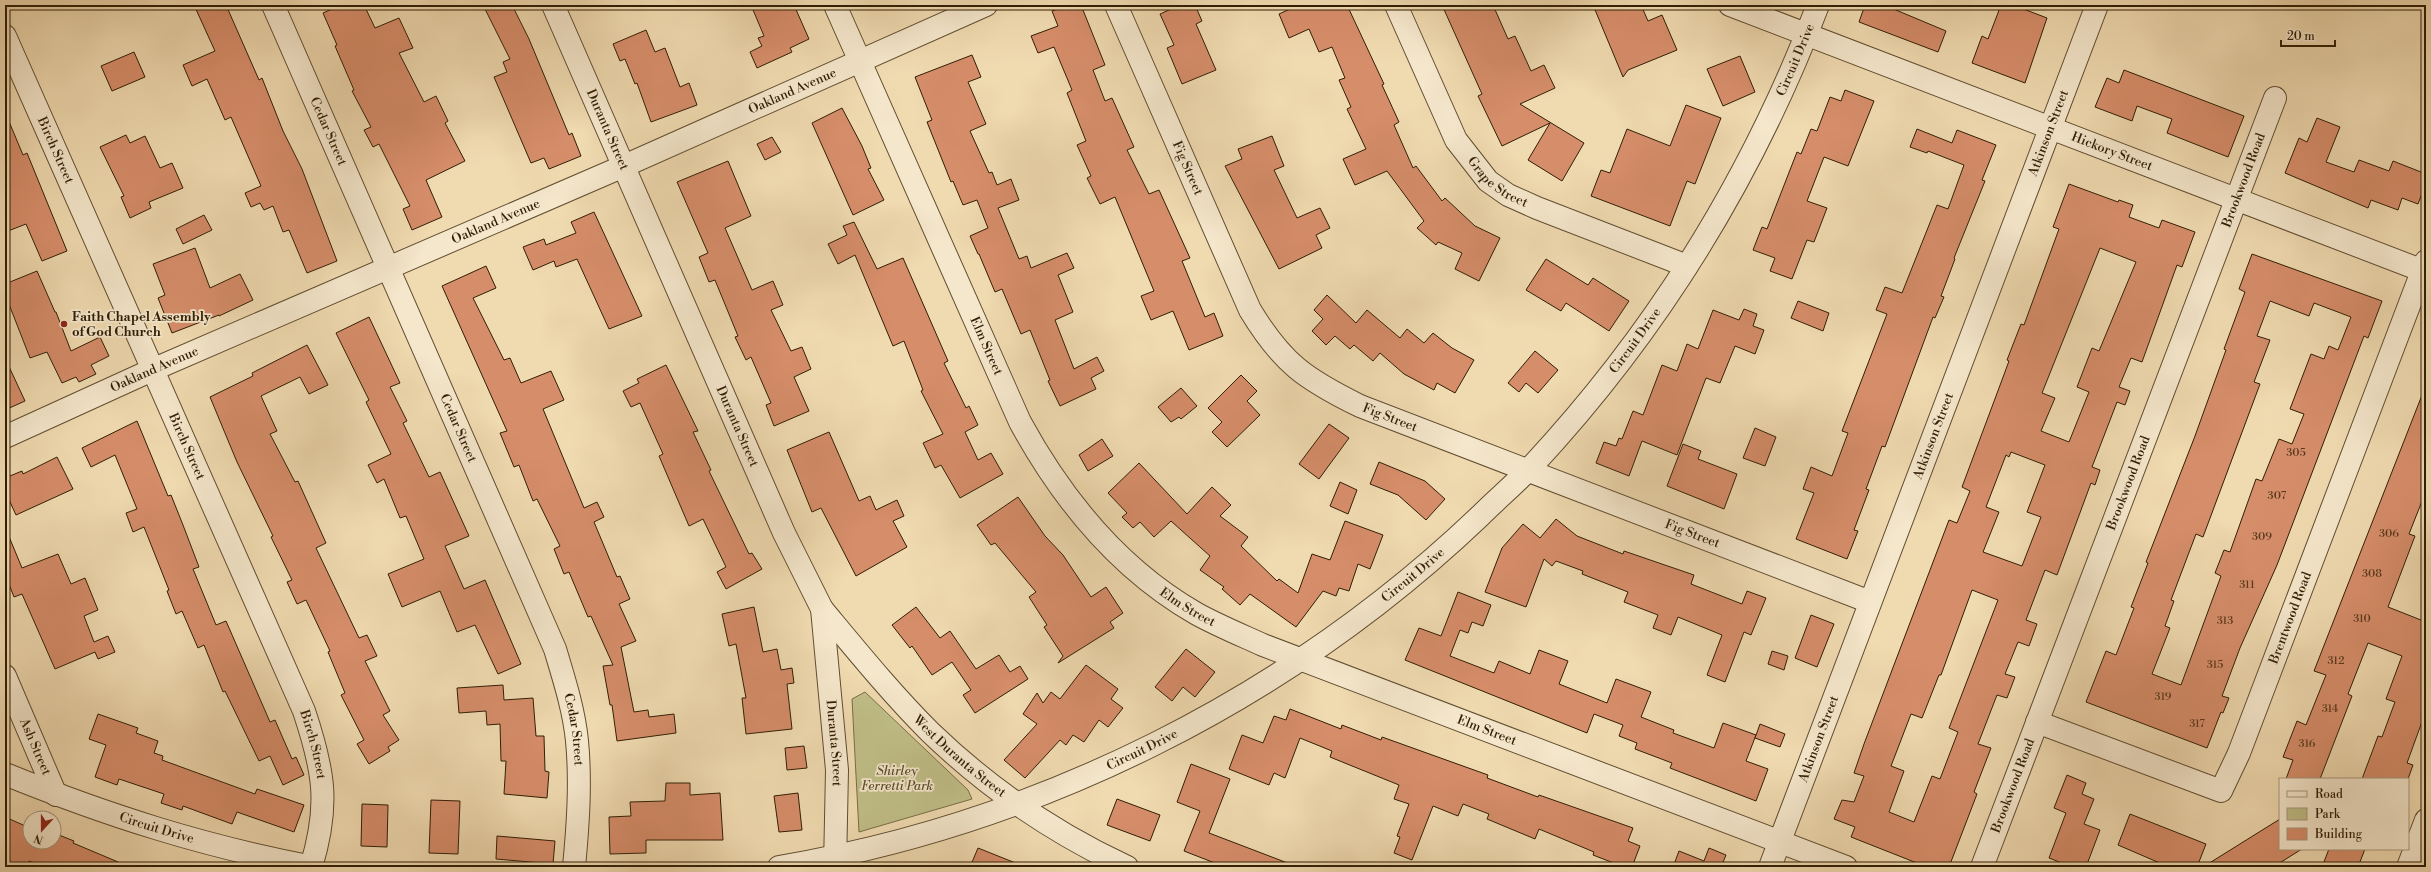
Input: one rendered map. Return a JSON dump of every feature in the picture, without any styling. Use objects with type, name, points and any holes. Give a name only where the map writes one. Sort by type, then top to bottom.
[{"type":"street","name":"Cedar Street","points":[[273,5],[390,268],[555,649],[577,741],[579,819],[574,867]]},
{"type":"street","name":"Duranta Street","points":[[554,5],[784,533],[822,609],[837,770],[835,862]]},
{"type":"street","name":"Elm Street","points":[[835,5],[1020,422],[1041,461],[1066,497],[1114,549],[1168,595],[1228,630],[1300,659],[1846,867]]},
{"type":"street","name":"Oakland Avenue","points":[[5,437],[152,370],[624,166],[859,60],[986,5]]},
{"type":"street","name":"Fig Street","points":[[1116,5],[1250,310],[1267,339],[1290,364],[1320,387],[1360,406],[1870,602]]},
{"type":"street","name":"Grape Street","points":[[1396,5],[1456,140],[1488,180],[1508,195],[1537,208],[1687,266]]},
{"type":"street","name":"Hickory Street","points":[[1730,5],[2237,200],[2425,268]]},
{"type":"street","name":"Circuit Drive","points":[[779,867],[835,862],[923,834],[1017,803],[1062,786],[1163,741],[1300,659],[1342,631],[1449,545],[1528,470],[1586,403],[1622,358],[1687,266],[1753,153],[1807,35],[1818,5]]},
{"type":"street","name":"Atkinson Street","points":[[1770,867],[2097,5]]},
{"type":"street","name":"Birch Street","points":[[5,36],[304,711],[317,749],[322,778],[324,804],[322,823],[312,867]]},
{"type":"street","name":"Brookwood Road","points":[[1982,867],[2237,200],[2274,98]]},
{"type":"street","name":"Brentwood Road","points":[[2037,722],[2221,791],[2239,754],[2425,268]]},
{"type":"street","name":"West Duranta Street","points":[[822,609],[880,678],[931,732],[988,783],[1017,803],[1107,858],[1127,867]]},
{"type":"street","name":"Ash Street","points":[[5,676],[56,795]]},
{"type":"street","name":"Circuit Drive","points":[[5,774],[56,795],[165,832],[223,848],[312,867]]},
{"type":"street","points":[[2408,867],[2426,820]]},
{"type":"green space","name":"Shirley Ferretti Park","points":[[865,692],[968,790],[972,799],[859,832],[852,699]]},
{"type":"building","points":[[194,5],[226,5],[259,80],[262,78],[283,131],[302,169],[337,261],[307,273],[289,230],[283,232],[273,206],[264,210],[260,203],[251,207],[245,193],[261,186],[231,117],[225,120],[207,79],[192,86],[183,65],[215,51]]},
{"type":"building","points":[[341,5],[364,5],[375,28],[399,18],[413,48],[399,53],[424,102],[436,96],[448,121],[445,123],[465,161],[426,180],[442,217],[412,230],[403,209],[410,206],[379,144],[373,147],[364,130],[371,127],[352,91],[354,90],[323,13]]},
{"type":"building","points":[[483,5],[512,5],[529,39],[569,135],[572,133],[581,156],[549,169],[544,158],[531,163],[494,77],[507,72],[503,62],[510,59]]},
{"type":"building","points":[[751,5],[794,5],[809,39],[790,48],[792,52],[757,68],[750,52],[762,46],[758,38],[764,36]]},
{"type":"building","points":[[1068,5],[1081,5],[1105,65],[1093,70],[1105,101],[1112,98],[1134,147],[1127,150],[1149,194],[1159,190],[1190,258],[1182,261],[1205,317],[1214,313],[1223,336],[1189,350],[1173,311],[1151,320],[1141,296],[1154,291],[1115,197],[1100,204],[1087,178],[1091,176],[1077,145],[1086,141],[1067,93],[1072,90],[1054,47],[1038,53],[1031,36],[1058,26],[1052,11]]},
{"type":"building","points":[[1180,5],[1195,5],[1202,21],[1196,24],[1216,70],[1182,84],[1167,48],[1174,45],[1160,14]]},
{"type":"building","points":[[1299,5],[1347,5],[1384,84],[1382,85],[1399,122],[1394,125],[1413,168],[1416,166],[1442,201],[1445,198],[1475,226],[1500,238],[1479,281],[1455,269],[1462,253],[1438,242],[1436,245],[1417,228],[1424,221],[1387,171],[1355,185],[1343,159],[1366,149],[1347,109],[1351,107],[1339,80],[1345,78],[1332,47],[1319,52],[1309,29],[1289,38],[1279,14]]},
{"type":"building","points":[[1442,5],[1493,5],[1508,39],[1515,36],[1531,71],[1544,65],[1555,88],[1520,104],[1584,143],[1562,181],[1528,160],[1550,123],[1502,146],[1478,96],[1482,94]]},
{"type":"building","points":[[1593,5],[1641,5],[1648,21],[1662,15],[1677,50],[1628,70],[1623,77]]},
{"type":"building","points":[[1865,5],[1884,5],[1946,31],[1938,52],[1859,22]]},
{"type":"building","points":[[2001,5],[2013,5],[2047,18],[2025,83],[1972,63],[1982,36],[1988,39]]},
{"type":"building","points":[[646,30],[655,52],[665,48],[680,87],[689,83],[697,105],[651,122],[637,83],[635,84],[625,59],[620,61],[613,44]]},
{"type":"building","points":[[134,52],[145,77],[112,91],[101,66]]},
{"type":"building","points":[[972,55],[981,77],[968,82],[986,124],[970,131],[989,173],[992,172],[997,185],[1011,179],[1019,200],[998,208],[1019,259],[1027,256],[1031,268],[1067,253],[1074,268],[1058,275],[1073,312],[1055,320],[1074,369],[1097,357],[1104,371],[1091,378],[1096,389],[1060,406],[1048,381],[1050,380],[1030,330],[1021,334],[1002,289],[995,292],[970,236],[988,228],[977,200],[963,205],[953,181],[951,182],[927,122],[932,120],[915,77]]},
{"type":"building","points":[[1740,56],[1755,92],[1723,106],[1707,69]]},
{"type":"building","points":[[2124,70],[2244,116],[2228,157],[2167,133],[2172,119],[2137,106],[2132,121],[2095,107],[2107,78],[2119,83]]},
{"type":"building","points":[[1845,90],[1874,101],[1848,166],[1824,157],[1807,201],[1827,208],[1814,242],[1807,240],[1792,279],[1770,271],[1775,258],[1753,250],[1762,227],[1767,229],[1797,152],[1801,154],[1811,129],[1817,131],[1830,97],[1841,101]]},
{"type":"building","points":[[1686,105],[1721,118],[1695,184],[1687,181],[1670,226],[1591,196],[1601,170],[1610,173],[1627,129],[1670,146]]},
{"type":"building","points":[[842,108],[862,146],[871,168],[868,169],[884,200],[853,215],[812,123]]},
{"type":"building","points":[[5,112],[23,155],[27,153],[67,251],[42,261],[26,224],[8,231],[5,222]]},
{"type":"building","points":[[2317,118],[2340,127],[2326,162],[2354,172],[2359,160],[2389,171],[2393,161],[2426,174],[2426,183],[2418,204],[2402,198],[2398,210],[2371,200],[2368,208],[2285,173],[2299,138],[2307,142]]},
{"type":"building","points":[[1917,129],[1952,143],[1957,130],[1996,145],[1982,180],[1985,181],[1954,258],[1955,259],[1941,296],[1944,297],[1935,318],[1933,317],[1885,447],[1882,446],[1866,489],[1869,490],[1854,530],[1858,531],[1847,559],[1796,539],[1814,493],[1803,489],[1811,467],[1832,476],[1848,433],[1842,431],[1887,314],[1876,310],[1885,287],[1902,293],[1937,205],[1948,209],[1964,165],[1928,151],[1927,153],[1910,147]]},
{"type":"building","points":[[126,135],[130,143],[145,136],[160,168],[172,163],[183,188],[149,202],[151,208],[130,218],[121,197],[124,196],[100,147]]},
{"type":"building","points":[[1272,136],[1284,166],[1274,170],[1297,218],[1320,208],[1330,228],[1316,235],[1322,248],[1279,269],[1225,166],[1242,159],[1238,149]]},
{"type":"building","points":[[772,137],[781,152],[765,160],[757,144]]},
{"type":"building","points":[[728,161],[751,216],[725,228],[752,290],[773,281],[783,305],[771,310],[791,351],[802,347],[811,369],[794,377],[809,411],[774,426],[766,405],[771,403],[751,357],[746,360],[735,337],[738,336],[715,280],[709,282],[699,257],[708,253],[677,182]]},
{"type":"building","points":[[2069,184],[2118,202],[2119,200],[2133,205],[2129,217],[2159,228],[2162,220],[2195,232],[2182,267],[2177,265],[2142,362],[2131,358],[2119,387],[2130,391],[2125,405],[2117,402],[2092,467],[2100,470],[2095,485],[2091,483],[2057,575],[2045,570],[2026,620],[2037,624],[2029,646],[2018,642],[2005,674],[2015,677],[2007,698],[1997,695],[1978,744],[1991,748],[1974,792],[1977,794],[1949,867],[1927,867],[1851,837],[1855,827],[1834,819],[1842,800],[1854,802],[1864,776],[1854,773],[1864,744],[1949,520],[1957,523],[1970,491],[1962,487],[2009,361],[2007,360],[2021,324],[2024,325],[2059,229],[2053,227]],"holes":[[[2100,248],[2136,262],[2099,351],[2092,348],[2077,387],[2089,392],[2069,442],[2041,431],[2055,398],[2042,393]],[[2011,452],[2045,465],[2027,512],[2041,517],[2022,566],[1983,552],[1999,512],[1986,507],[2006,455],[2009,457]],[[1972,590],[1998,600],[1949,728],[1958,732],[1940,779],[1932,776],[1914,822],[1889,812],[1904,771],[1891,766],[1911,714],[1922,718],[1939,675],[1941,675]]]},
{"type":"building","points":[[594,212],[642,316],[609,329],[577,259],[556,267],[554,261],[533,270],[523,247],[544,239],[546,245],[576,233],[571,222]]},
{"type":"building","points":[[204,215],[212,230],[183,244],[176,229]]},
{"type":"building","points":[[854,222],[877,269],[903,258],[948,361],[944,363],[966,408],[969,406],[978,425],[965,432],[978,460],[991,453],[1003,474],[960,498],[941,465],[935,468],[923,443],[943,434],[921,391],[923,390],[904,341],[893,346],[855,255],[838,264],[828,244],[847,235],[843,226]]},
{"type":"building","points":[[195,248],[210,288],[240,274],[253,300],[219,316],[172,333],[158,298],[165,295],[153,264]]},
{"type":"building","points":[[2252,254],[2382,301],[2368,338],[2364,336],[2277,565],[2240,648],[2222,696],[2229,698],[2223,713],[2221,712],[2207,748],[2086,702],[2106,651],[2116,655],[2134,608],[2131,607],[2148,563],[2146,562],[2195,436],[2226,350],[2224,349],[2245,292],[2239,289]],"holes":[[[2270,301],[2309,316],[2314,303],[2351,317],[2338,350],[2329,346],[2324,359],[2311,354],[2290,409],[2304,414],[2292,444],[2279,439],[2262,481],[2256,479],[2230,552],[2224,550],[2215,573],[2221,576],[2181,685],[2152,674],[2170,628],[2165,626],[2174,601],[2171,600],[2196,534],[2203,537],[2260,384],[2254,382],[2270,340],[2257,336]]]},
{"type":"building","points":[[1546,259],[1588,285],[1593,278],[1629,301],[1609,331],[1566,303],[1561,311],[1526,290]]},
{"type":"building","points":[[486,266],[496,288],[473,298],[504,360],[510,358],[521,383],[551,371],[564,400],[543,409],[584,508],[597,502],[604,517],[594,522],[617,577],[620,576],[630,599],[619,604],[636,641],[621,647],[634,712],[648,710],[649,717],[674,714],[676,733],[617,741],[612,705],[610,705],[603,666],[613,665],[591,616],[588,617],[569,572],[564,574],[554,549],[560,546],[537,499],[533,501],[519,465],[514,467],[500,433],[507,431],[442,286]]},
{"type":"building","points":[[37,271],[56,312],[71,351],[100,337],[109,356],[91,365],[96,374],[79,382],[76,377],[62,383],[47,352],[30,358],[5,294],[5,284]]},
{"type":"building","points":[[1327,295],[1356,323],[1367,310],[1400,338],[1407,329],[1424,343],[1433,333],[1452,348],[1474,360],[1455,393],[1437,383],[1434,390],[1404,374],[1380,353],[1373,361],[1354,345],[1350,349],[1335,336],[1326,345],[1312,331],[1323,319],[1314,310]]},
{"type":"building","points":[[1798,301],[1829,313],[1823,331],[1791,318]]},
{"type":"building","points":[[1744,309],[1757,314],[1753,326],[1764,330],[1755,354],[1735,346],[1720,383],[1706,378],[1677,455],[1642,441],[1629,476],[1596,463],[1604,442],[1616,446],[1619,438],[1622,439],[1633,411],[1643,415],[1662,365],[1677,371],[1687,344],[1698,349],[1713,310],[1739,320]]},
{"type":"building","points":[[369,317],[400,383],[390,387],[407,421],[403,423],[429,477],[440,472],[469,536],[445,546],[464,589],[485,580],[521,664],[498,674],[475,625],[457,632],[440,591],[402,607],[388,574],[424,559],[406,516],[400,518],[384,479],[377,483],[368,465],[391,454],[366,402],[369,400],[336,333]]},
{"type":"building","points":[[307,345],[328,385],[309,394],[300,377],[261,396],[277,431],[270,434],[295,482],[298,481],[326,543],[316,548],[359,638],[367,635],[377,656],[365,661],[390,711],[383,715],[399,740],[388,747],[390,751],[369,764],[357,744],[364,740],[341,695],[345,693],[328,652],[330,651],[306,600],[297,604],[287,582],[292,580],[271,537],[273,536],[237,462],[210,397],[253,376],[252,373]]},
{"type":"building","points":[[1535,351],[1558,370],[1538,393],[1526,383],[1519,392],[1508,383]]},
{"type":"building","points":[[5,358],[25,401],[5,410]]},
{"type":"building","points":[[666,365],[698,431],[693,432],[711,470],[709,471],[749,554],[752,553],[762,569],[726,589],[717,572],[726,567],[703,519],[689,526],[659,456],[663,454],[640,403],[631,407],[623,391],[639,383],[637,379]]},
{"type":"building","points":[[1241,375],[1257,391],[1247,401],[1260,415],[1227,447],[1212,432],[1222,422],[1208,408]]},
{"type":"building","points":[[1181,388],[1197,406],[1181,419],[1179,417],[1171,422],[1158,407]]},
{"type":"building","points":[[2424,390],[2426,491],[2409,534],[2415,536],[2388,607],[2426,622],[2426,704],[2421,718],[2423,719],[2407,763],[2413,765],[2408,778],[2362,778],[2378,736],[2382,737],[2395,702],[2386,699],[2402,656],[2368,643],[2348,694],[2352,696],[2320,778],[2286,778],[2293,760],[2283,757],[2297,721],[2306,725],[2326,675],[2314,671]]},
{"type":"building","points":[[137,421],[168,496],[171,495],[183,525],[199,567],[193,569],[216,625],[226,621],[270,722],[275,720],[292,759],[296,757],[304,775],[283,785],[270,756],[259,761],[225,691],[223,692],[204,645],[198,648],[182,611],[176,614],[167,591],[169,590],[144,527],[133,532],[126,513],[137,509],[115,455],[91,467],[82,448]]},
{"type":"building","points":[[1329,424],[1349,438],[1319,479],[1299,464]]},
{"type":"building","points":[[1755,428],[1776,437],[1765,466],[1743,458]]},
{"type":"building","points":[[829,432],[859,501],[870,496],[876,510],[897,500],[904,516],[893,521],[907,547],[856,576],[821,508],[812,512],[787,450]]},
{"type":"building","points":[[1102,439],[1113,456],[1088,471],[1079,455]]},
{"type":"building","points":[[1683,444],[1701,451],[1698,459],[1737,474],[1724,509],[1667,486]]},
{"type":"building","points":[[57,457],[73,489],[16,515],[5,491],[5,478],[22,471],[23,474]]},
{"type":"building","points":[[1379,462],[1425,481],[1445,499],[1426,520],[1398,495],[1370,484]]},
{"type":"building","points":[[1139,463],[1187,514],[1212,487],[1231,505],[1220,516],[1248,537],[1241,546],[1277,581],[1279,579],[1298,593],[1312,554],[1330,560],[1345,521],[1383,535],[1370,569],[1358,564],[1349,591],[1339,588],[1336,596],[1323,591],[1296,627],[1250,594],[1240,605],[1222,589],[1224,587],[1200,570],[1210,556],[1171,521],[1154,537],[1140,522],[1133,528],[1122,517],[1127,513],[1108,493]]},
{"type":"building","points":[[1340,482],[1357,490],[1348,514],[1330,506]]},
{"type":"building","points":[[1018,497],[1045,536],[1063,555],[1091,597],[1106,587],[1123,613],[1110,622],[1114,628],[1058,663],[1063,656],[1044,627],[1047,625],[1029,597],[1036,592],[995,543],[991,545],[977,525]]},
{"type":"building","points":[[1556,519],[1577,536],[1623,554],[1624,551],[1694,575],[1691,584],[1742,604],[1747,591],[1766,598],[1751,635],[1744,632],[1725,682],[1707,675],[1722,635],[1678,617],[1671,635],[1653,628],[1658,615],[1624,602],[1628,592],[1582,574],[1583,571],[1556,561],[1552,566],[1544,559],[1526,607],[1485,592],[1502,548],[1523,524],[1540,538]]},
{"type":"building","points":[[5,527],[22,568],[58,554],[71,584],[85,578],[98,610],[84,616],[94,642],[108,636],[115,652],[98,659],[95,652],[55,669],[22,594],[14,597],[5,574]]},
{"type":"building","points":[[1458,592],[1491,605],[1483,626],[1472,622],[1468,633],[1460,630],[1450,656],[1494,673],[1499,661],[1530,674],[1539,650],[1568,661],[1559,684],[1607,703],[1616,679],[1651,692],[1641,717],[1674,730],[1673,733],[1714,748],[1723,723],[1756,735],[1746,761],[1768,769],[1756,801],[1670,768],[1672,763],[1635,749],[1637,743],[1619,736],[1623,725],[1594,714],[1587,733],[1405,660],[1419,628],[1441,636]]},
{"type":"building","points":[[754,607],[763,652],[777,649],[781,670],[792,668],[794,683],[787,684],[792,729],[746,734],[742,698],[746,698],[736,644],[729,646],[722,614]]},
{"type":"building","points":[[916,607],[940,638],[950,631],[976,669],[999,655],[1010,672],[1020,666],[1028,679],[975,713],[963,695],[971,690],[952,662],[932,675],[912,646],[910,648],[892,625]]},
{"type":"building","points":[[1811,615],[1834,624],[1817,667],[1795,658]]},
{"type":"building","points":[[1186,649],[1215,672],[1195,697],[1183,687],[1172,701],[1155,687]]},
{"type":"building","points":[[1772,651],[1788,656],[1784,670],[1768,664]]},
{"type":"building","points":[[1086,665],[1118,689],[1111,699],[1123,708],[1108,727],[1099,720],[1084,742],[1073,735],[1066,745],[1060,740],[1025,778],[1004,760],[1037,724],[1023,714],[1037,693],[1043,703],[1051,692],[1060,699]]},
{"type":"building","points":[[503,685],[504,700],[533,698],[536,736],[544,736],[545,771],[549,772],[547,798],[504,794],[506,761],[501,761],[500,724],[487,725],[486,711],[459,713],[457,688]]},
{"type":"building","points":[[1290,709],[1341,729],[1342,725],[1381,740],[1382,737],[1488,775],[1487,778],[1538,797],[1539,795],[1633,828],[1628,841],[1640,846],[1632,867],[1624,867],[1593,855],[1594,852],[1539,829],[1535,839],[1487,819],[1489,814],[1463,804],[1458,816],[1433,806],[1412,860],[1394,853],[1400,837],[1397,836],[1409,804],[1394,799],[1399,785],[1330,757],[1332,751],[1300,738],[1285,778],[1274,773],[1269,785],[1229,769],[1242,735],[1263,743],[1274,716],[1286,720]]},
{"type":"building","points":[[98,714],[138,728],[136,733],[158,741],[154,753],[163,756],[162,760],[255,794],[257,789],[304,805],[294,832],[237,812],[232,824],[183,806],[182,810],[161,803],[164,794],[119,779],[117,785],[95,777],[106,745],[89,739]]},
{"type":"building","points":[[1760,724],[1785,734],[1780,747],[1755,738]]},
{"type":"building","points":[[804,746],[807,768],[787,770],[785,748]]},
{"type":"building","points":[[1191,764],[1230,779],[1209,833],[1298,867],[1225,867],[1184,851],[1200,811],[1177,802]]},
{"type":"building","points":[[2067,775],[2086,783],[2082,794],[2094,799],[2084,824],[2100,830],[2086,867],[2072,867],[2049,858],[2066,813],[2054,808]]},
{"type":"building","points":[[666,783],[690,783],[690,795],[720,793],[723,840],[646,840],[646,853],[610,854],[609,817],[631,816],[630,802],[665,801]]},
{"type":"building","points":[[798,793],[802,830],[779,832],[774,796]]},
{"type":"building","points":[[1117,799],[1160,815],[1150,841],[1107,825]]},
{"type":"building","points":[[431,800],[460,801],[458,854],[429,853]]},
{"type":"building","points":[[362,804],[388,805],[387,847],[361,846]]},
{"type":"building","points":[[2130,814],[2206,844],[2197,867],[2169,867],[2118,845]]},
{"type":"building","points":[[5,817],[22,824],[22,850],[62,850],[62,836],[74,841],[73,843],[130,867],[45,867],[29,861],[27,867],[5,867]]},
{"type":"building","points":[[2279,820],[2279,850],[2300,850],[2273,867],[2203,867]]},
{"type":"building","points":[[497,836],[555,841],[553,864],[496,859]]},
{"type":"building","points":[[978,848],[1023,866],[1023,867],[970,867]]},
{"type":"building","points":[[1709,848],[1726,855],[1721,867],[1673,867],[1679,851],[1704,861]]},
{"type":"building","points":[[2329,850],[2365,850],[2358,867],[2322,867]]},
{"type":"place","name":"Faith Chapel Assembly of God Church","points":[[64,324]]}]
